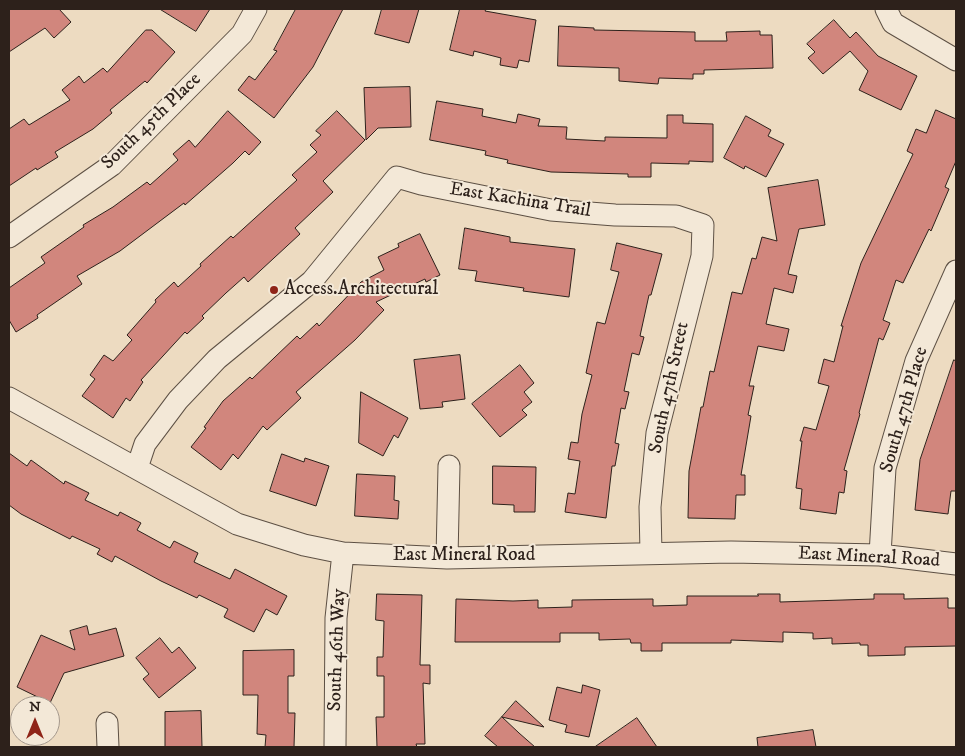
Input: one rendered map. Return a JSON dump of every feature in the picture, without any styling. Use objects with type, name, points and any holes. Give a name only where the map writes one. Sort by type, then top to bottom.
[{"type":"street","name":"South 45th Place","points":[[9,236],[112,165],[242,34],[256,9]]},
{"type":"street","points":[[886,9],[893,23],[956,60]]},
{"type":"street","name":"East Kachina Trail","points":[[136,468],[146,444],[178,400],[217,359],[312,280],[397,177],[421,184],[551,210],[615,215],[676,216],[702,226]]},
{"type":"street","name":"South 47th Street","points":[[651,553],[650,507],[657,433],[702,256],[702,226]]},
{"type":"street","name":"South 47th Place","points":[[880,555],[886,468],[916,361],[956,271]]},
{"type":"street","name":"East Mineral Road","points":[[9,398],[237,524],[304,545],[343,553],[447,558],[731,552],[880,555],[956,564]]},
{"type":"street","points":[[447,558],[449,466]]},
{"type":"street","name":"South 46th Way","points":[[336,747],[335,627],[343,553]]},
{"type":"street","points":[[107,723],[108,747]]},
{"type":"building","points":[[9,9],[59,9],[71,22],[54,38],[45,28],[9,52]]},
{"type":"building","points":[[160,9],[210,9],[196,31]]},
{"type":"building","points":[[296,9],[343,9],[313,67],[274,118],[238,90],[249,76],[255,80],[277,51],[274,50]]},
{"type":"building","points":[[382,9],[419,9],[409,43],[375,34]]},
{"type":"building","points":[[460,9],[486,9],[485,11],[536,20],[529,62],[519,60],[517,68],[500,65],[501,58],[474,51],[473,56],[450,50]]},
{"type":"building","points":[[834,20],[850,38],[856,32],[878,56],[917,76],[901,110],[859,90],[868,71],[850,51],[823,74],[808,58],[815,52],[807,44]]},
{"type":"building","points":[[559,26],[594,28],[594,30],[695,32],[695,41],[727,41],[726,32],[760,31],[760,35],[772,35],[773,68],[704,70],[704,74],[693,74],[693,79],[659,78],[658,84],[619,81],[619,68],[558,66]]},
{"type":"building","points":[[146,30],[152,30],[175,52],[147,83],[145,81],[110,110],[112,113],[93,129],[55,152],[58,157],[37,170],[36,168],[9,186],[9,129],[24,119],[29,125],[70,100],[62,90],[79,76],[84,83],[103,68],[107,72]]},
{"type":"building","points":[[410,87],[411,127],[378,128],[366,140],[364,88]]},
{"type":"building","points":[[437,101],[483,109],[482,116],[516,123],[518,114],[540,119],[538,126],[567,127],[566,139],[605,141],[605,137],[667,138],[667,115],[683,115],[683,123],[713,124],[713,162],[689,161],[689,164],[651,163],[651,177],[628,177],[628,174],[551,172],[507,163],[508,160],[485,155],[486,151],[430,140]]},
{"type":"building","points":[[936,110],[956,119],[956,161],[945,187],[949,189],[931,231],[929,229],[903,283],[896,280],[883,320],[890,323],[883,340],[879,338],[844,470],[847,471],[844,493],[839,492],[836,514],[800,509],[802,489],[796,488],[802,441],[800,441],[804,427],[816,430],[829,386],[818,383],[824,359],[834,362],[843,326],[841,326],[861,263],[913,154],[907,151],[916,129],[926,133]]},
{"type":"building","points":[[228,111],[261,142],[249,155],[245,151],[185,205],[184,203],[120,251],[77,276],[82,284],[37,315],[38,318],[16,332],[9,320],[9,288],[45,263],[41,257],[84,227],[83,225],[113,207],[147,182],[150,185],[178,160],[173,154],[189,140],[195,147]]},
{"type":"building","points":[[337,111],[365,140],[323,181],[333,192],[295,228],[300,234],[248,282],[244,277],[202,316],[204,318],[187,334],[185,332],[141,380],[143,382],[130,401],[126,398],[113,418],[82,396],[95,379],[90,375],[104,355],[113,361],[132,340],[127,335],[156,302],[155,300],[174,282],[178,287],[231,236],[233,238],[297,180],[292,175],[317,152],[310,145],[321,135],[316,131]]},
{"type":"building","points":[[746,116],[771,130],[768,136],[784,144],[766,177],[745,166],[744,169],[724,158]]},
{"type":"building","points":[[818,180],[825,225],[799,229],[788,274],[797,276],[793,293],[774,288],[766,324],[789,329],[784,351],[758,346],[749,386],[754,386],[748,415],[751,416],[741,475],[745,475],[745,495],[736,495],[735,519],[688,518],[689,471],[701,407],[703,407],[710,371],[714,372],[732,292],[742,294],[752,258],[756,259],[762,237],[777,241],[768,188]]},
{"type":"building","points":[[465,228],[510,237],[510,242],[575,249],[569,297],[523,291],[524,288],[475,281],[477,271],[459,269]]},
{"type":"building","points":[[420,234],[440,275],[426,282],[425,279],[376,302],[384,310],[355,340],[296,392],[301,398],[267,430],[263,426],[238,459],[233,454],[221,470],[191,447],[223,401],[250,377],[252,379],[297,336],[300,339],[317,323],[319,326],[361,282],[384,270],[378,257],[399,247],[398,244]]},
{"type":"building","points":[[617,243],[662,254],[651,295],[649,295],[640,336],[644,337],[639,355],[632,353],[624,391],[629,392],[625,409],[621,408],[615,443],[619,444],[615,466],[612,466],[606,518],[565,512],[568,493],[575,494],[580,461],[568,459],[571,442],[578,443],[582,414],[592,375],[586,373],[597,322],[605,324],[619,272],[611,270]]},
{"type":"building","points":[[460,355],[465,399],[442,402],[443,407],[420,409],[414,360]]},
{"type":"building","points":[[954,360],[956,361],[956,491],[951,491],[948,514],[915,510],[920,460]]},
{"type":"building","points":[[520,365],[534,383],[524,392],[532,402],[522,410],[527,415],[500,437],[472,404]]},
{"type":"building","points":[[361,392],[408,418],[398,438],[394,435],[383,456],[359,443]]},
{"type":"building","points":[[9,453],[27,466],[31,460],[64,484],[65,481],[89,493],[85,500],[118,516],[120,512],[141,523],[137,530],[170,548],[174,541],[198,553],[194,562],[230,579],[235,569],[287,596],[277,615],[266,609],[254,632],[224,617],[228,609],[199,595],[197,598],[115,556],[112,562],[97,554],[100,549],[72,536],[70,539],[21,514],[9,505]]},
{"type":"building","points":[[282,454],[304,462],[305,458],[329,466],[316,506],[270,491]]},
{"type":"building","points":[[493,466],[536,467],[535,512],[514,512],[514,505],[493,504]]},
{"type":"building","points":[[357,474],[395,476],[394,500],[399,501],[398,519],[355,516]]},
{"type":"building","points":[[377,594],[422,595],[420,665],[430,665],[430,684],[423,683],[425,744],[416,744],[417,747],[377,747],[376,717],[384,717],[384,676],[377,676],[377,657],[383,657],[384,621],[376,620]]},
{"type":"building","points":[[758,594],[780,594],[780,602],[874,599],[874,594],[904,594],[904,599],[948,598],[948,608],[956,608],[956,646],[905,647],[905,655],[868,656],[868,645],[860,645],[860,643],[832,644],[832,638],[813,639],[813,633],[783,632],[783,642],[731,640],[731,643],[662,643],[662,651],[641,651],[641,643],[631,643],[630,639],[599,640],[599,633],[560,633],[560,642],[455,642],[456,599],[538,600],[538,608],[572,607],[572,600],[653,599],[653,606],[687,605],[687,596],[758,596]]},
{"type":"building","points":[[87,626],[89,635],[116,628],[124,656],[64,673],[53,696],[36,696],[17,687],[41,635],[75,650],[70,631]]},
{"type":"building","points":[[160,638],[172,653],[179,647],[196,668],[159,698],[143,679],[149,674],[136,658]]},
{"type":"building","points":[[294,650],[294,676],[288,676],[288,713],[295,713],[294,747],[265,747],[266,735],[257,734],[258,695],[243,695],[243,651]]},
{"type":"building","points":[[583,685],[600,690],[589,737],[565,732],[567,725],[549,720],[557,687],[581,693]]},
{"type":"building","points":[[516,701],[544,727],[502,717]]},
{"type":"building","points":[[201,711],[202,747],[165,747],[165,712]]},
{"type":"building","points":[[502,717],[535,747],[498,747],[485,736]]},
{"type":"building","points":[[637,718],[657,747],[595,747]]},
{"type":"building","points":[[813,730],[816,747],[758,747],[757,738]]},
{"type":"place","name":"Access.Architectural","points":[[274,290]]}]
